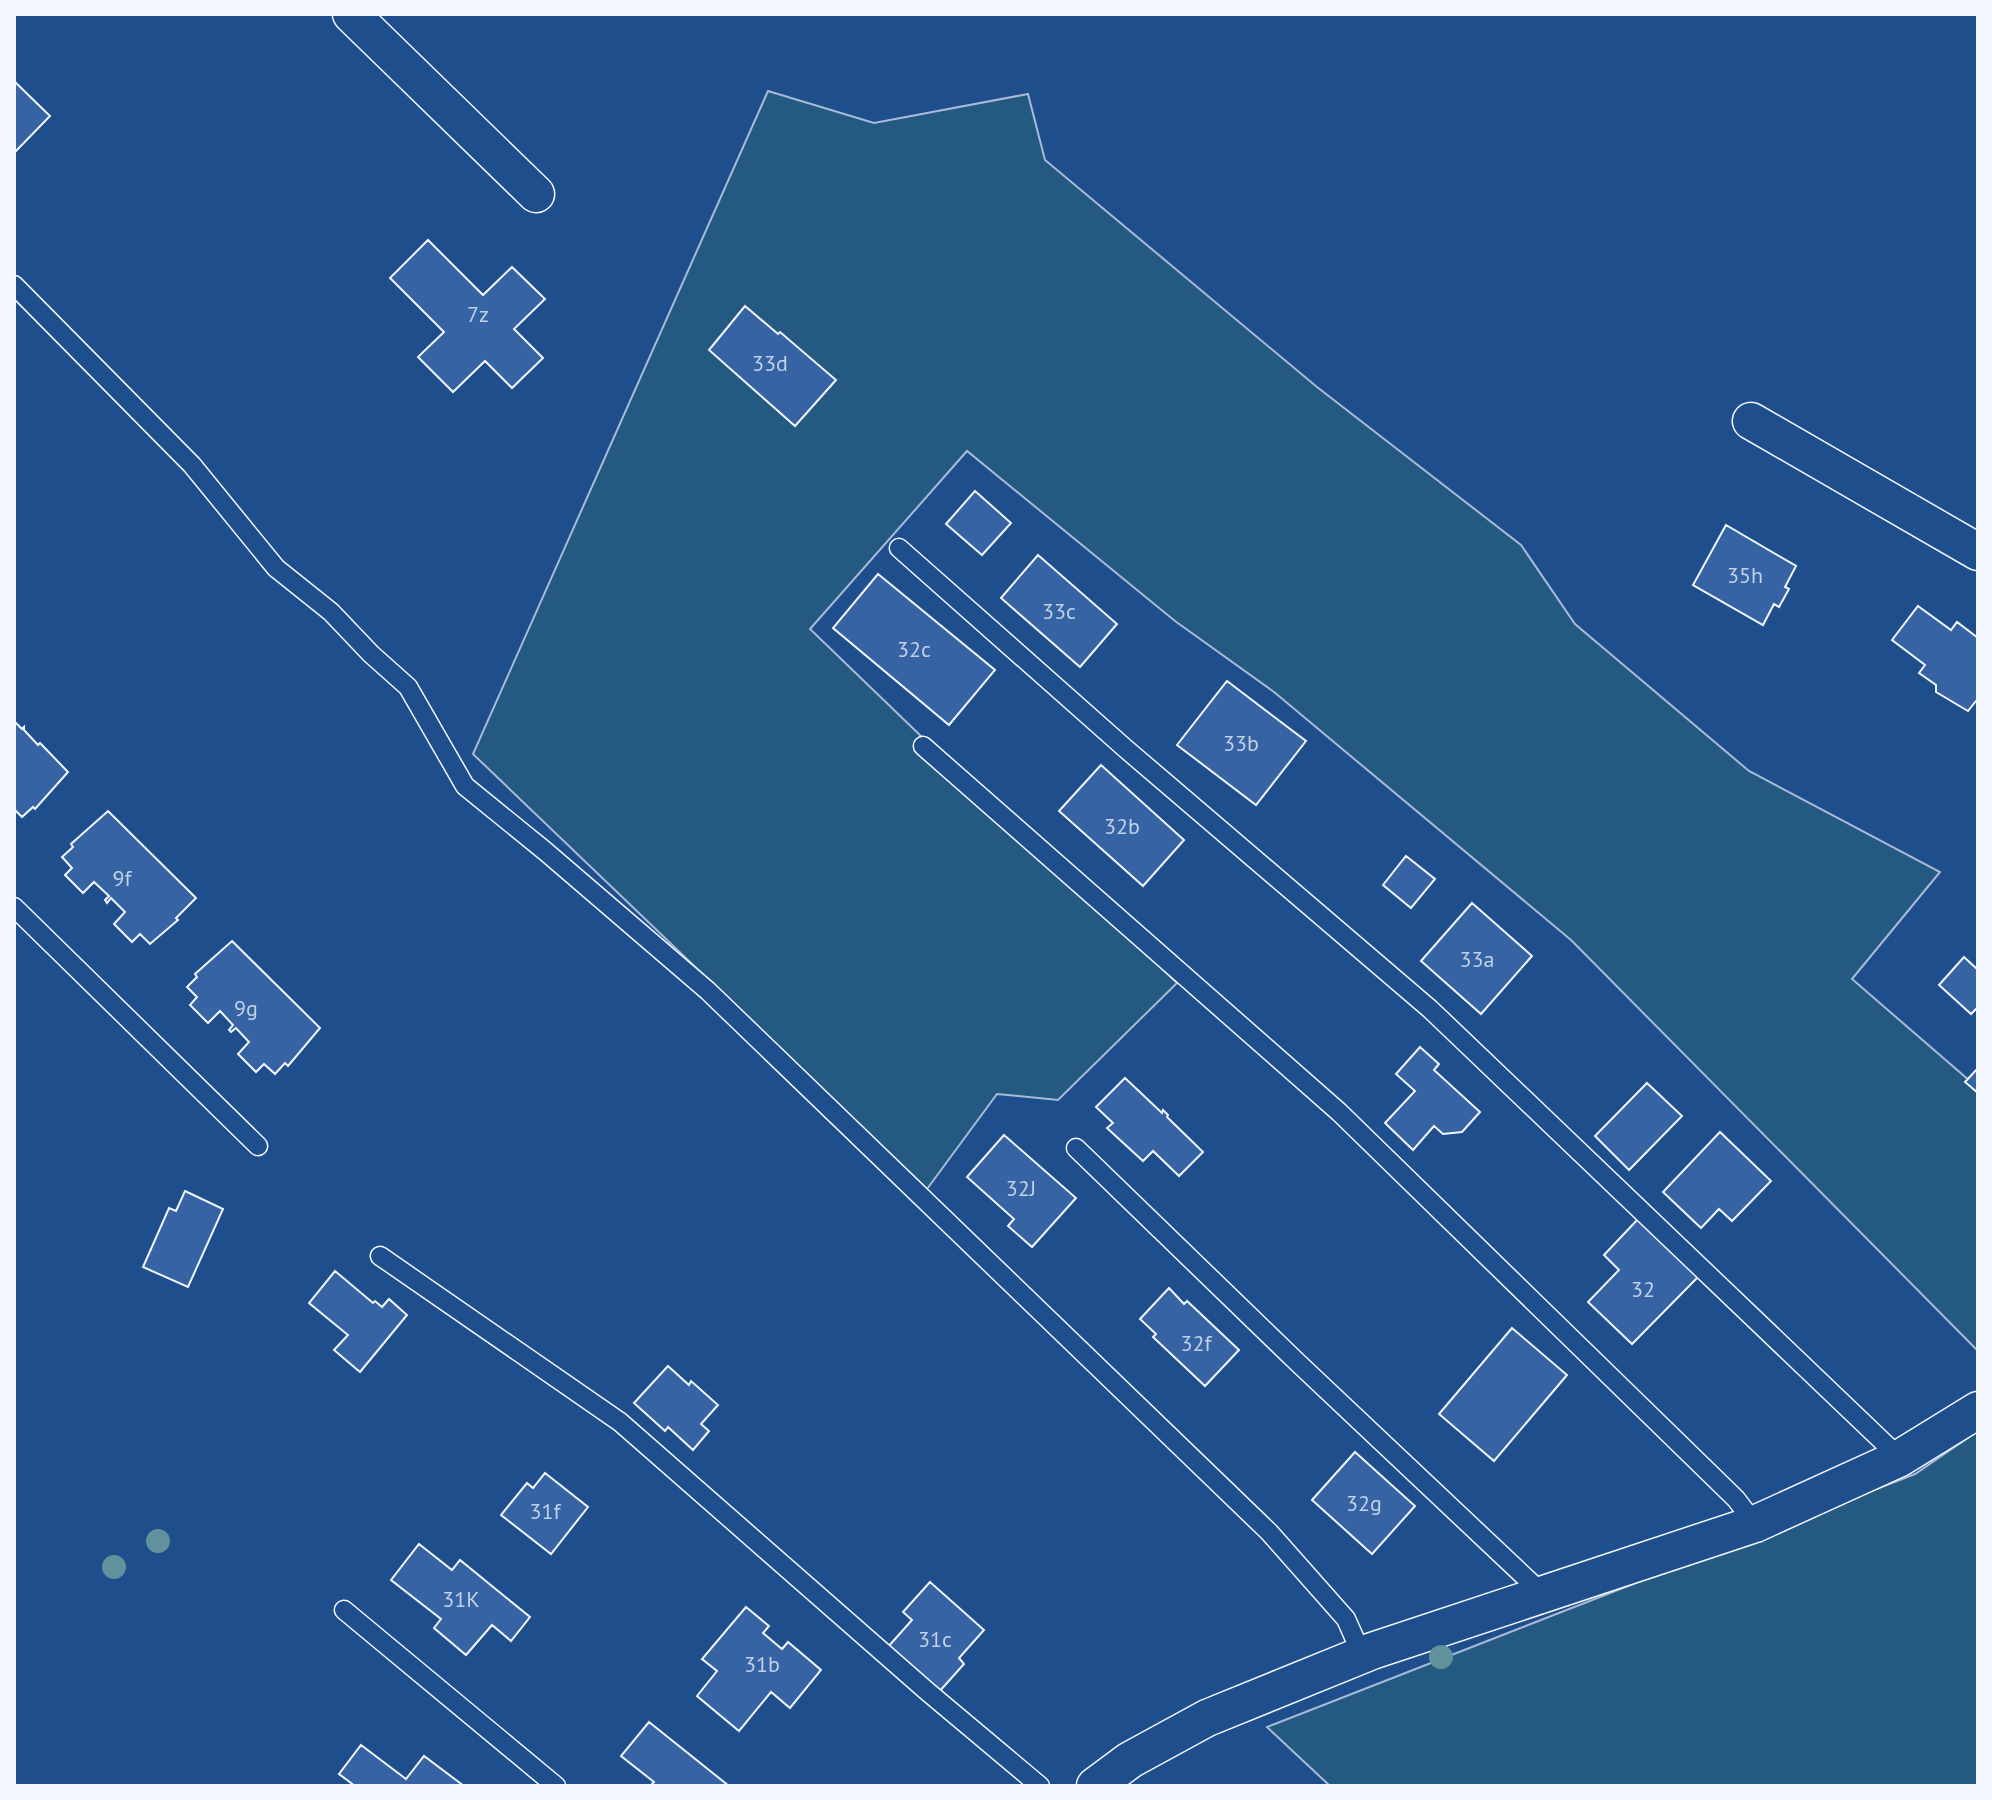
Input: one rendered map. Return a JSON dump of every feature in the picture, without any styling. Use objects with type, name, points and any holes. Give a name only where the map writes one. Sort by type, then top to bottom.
[{"type":"street","points":[[351,14],[536,194]]},
{"type":"street","points":[[1751,421],[1978,552]]},
{"type":"street","points":[[1095,1786],[1130,1760],[1207,1718],[1362,1655],[1755,1524],[1900,1458],[1978,1410]]},
{"type":"lane","points":[[14,285],[192,465],[276,568],[331,612],[408,687],[465,786],[708,991],[1269,1532],[1346,1619],[1362,1655]]},
{"type":"lane","points":[[899,548],[1126,749],[1430,1009],[1900,1458]]},
{"type":"lane","points":[[923,746],[1339,1112],[1736,1499],[1755,1524]]},
{"type":"lane","points":[[14,907],[258,1146]]},
{"type":"lane","points":[[1076,1148],[1543,1594]]},
{"type":"lane","points":[[380,1256],[620,1422],[1040,1786]]},
{"type":"lane","points":[[344,1610],[556,1786]]},
{"type":"shaded area","points":[[768,91],[874,123],[1028,94],[1045,160],[1317,387],[1521,545],[1575,624],[1749,771],[1940,872],[1852,979],[1978,1088],[1978,1351],[1571,940],[1274,692],[1175,621],[967,451],[810,629],[1177,983],[1058,1100],[997,1094],[927,1189],[473,754]]},
{"type":"shaded area","points":[[1978,1431],[1978,1786],[1330,1786],[1267,1727],[1915,1474]]},
{"type":"building","points":[[14,81],[50,116],[14,153]]},
{"type":"building","points":[[428,240],[483,295],[512,267],[545,299],[514,329],[543,358],[512,388],[485,361],[453,392],[418,357],[444,332],[390,278]]},
{"type":"building","points":[[745,306],[836,380],[795,426],[709,350]]},
{"type":"building","points":[[975,491],[1011,523],[982,555],[946,524]]},
{"type":"building","points":[[1726,525],[1796,566],[1779,607],[1774,604],[1763,625],[1693,585]]},
{"type":"building","points":[[1038,555],[1117,624],[1080,667],[1001,598]]},
{"type":"building","points":[[878,574],[995,670],[949,725],[833,628]]},
{"type":"building","points":[[1918,606],[1951,630],[1957,622],[1978,638],[1978,702],[1968,711],[1936,692],[1936,685],[1919,673],[1925,665],[1892,640]]},
{"type":"building","points":[[1227,681],[1306,741],[1256,805],[1177,745]]},
{"type":"building","points":[[14,721],[22,729],[24,727],[38,745],[40,743],[68,772],[35,809],[33,807],[22,817],[14,809]]},
{"type":"building","points":[[1101,765],[1184,840],[1143,886],[1059,811]]},
{"type":"building","points":[[108,811],[196,898],[176,918],[178,920],[150,944],[140,934],[132,942],[114,924],[125,912],[111,898],[107,903],[105,900],[109,896],[94,882],[83,893],[65,875],[72,868],[62,857],[73,847],[71,844]]},
{"type":"building","points":[[1406,856],[1435,879],[1411,908],[1383,885]]},
{"type":"building","points":[[1472,903],[1532,956],[1481,1014],[1421,961]]},
{"type":"building","points":[[232,941],[320,1028],[288,1066],[285,1063],[275,1074],[264,1064],[256,1072],[238,1054],[249,1042],[236,1028],[231,1032],[229,1030],[233,1025],[220,1011],[208,1023],[190,1005],[197,997],[187,987],[197,977],[195,974]]},
{"type":"building","points":[[1964,957],[1978,970],[1978,1007],[1971,1014],[1939,985]]},
{"type":"building","points":[[1420,1047],[1439,1064],[1434,1070],[1480,1112],[1462,1132],[1443,1134],[1434,1126],[1413,1150],[1385,1123],[1415,1091],[1396,1074]]},
{"type":"building","points":[[1978,1068],[1978,1093],[1965,1082]]},
{"type":"building","points":[[1125,1078],[1162,1113],[1163,1110],[1203,1152],[1179,1176],[1153,1151],[1143,1161],[1107,1128],[1113,1123],[1096,1107]]},
{"type":"building","points":[[1647,1083],[1682,1116],[1629,1170],[1595,1136]]},
{"type":"building","points":[[1720,1132],[1771,1181],[1732,1221],[1719,1209],[1701,1228],[1663,1192]]},
{"type":"building","points":[[1004,1135],[1076,1198],[1032,1247],[1008,1226],[1014,1219],[967,1177]]},
{"type":"building","points":[[185,1191],[223,1209],[188,1287],[143,1267],[169,1208],[176,1211]]},
{"type":"building","points":[[1639,1218],[1699,1276],[1632,1344],[1588,1302],[1619,1270],[1604,1255]]},
{"type":"building","points":[[335,1271],[373,1303],[375,1301],[382,1307],[389,1299],[407,1315],[360,1372],[334,1350],[348,1335],[309,1303]]},
{"type":"building","points":[[1169,1288],[1239,1350],[1205,1386],[1153,1337],[1156,1334],[1140,1319]]},
{"type":"building","points":[[1512,1328],[1567,1375],[1494,1461],[1439,1414]]},
{"type":"building","points":[[668,1366],[718,1405],[701,1424],[709,1431],[693,1450],[668,1427],[665,1431],[634,1403]]},
{"type":"building","points":[[1355,1452],[1415,1506],[1372,1554],[1312,1500]]},
{"type":"building","points":[[545,1473],[588,1507],[551,1554],[501,1515],[527,1483],[533,1488]]},
{"type":"building","points":[[419,1544],[452,1570],[460,1560],[530,1617],[511,1641],[492,1625],[466,1655],[434,1628],[441,1619],[391,1580]]},
{"type":"building","points":[[930,1582],[984,1630],[959,1658],[964,1664],[938,1693],[887,1648],[912,1620],[903,1612]]},
{"type":"building","points":[[746,1607],[769,1626],[763,1633],[782,1649],[788,1642],[821,1670],[790,1708],[771,1692],[739,1731],[697,1696],[717,1671],[702,1659]]},
{"type":"building","points":[[649,1722],[729,1786],[650,1786],[654,1782],[621,1756]]},
{"type":"building","points":[[361,1745],[406,1779],[424,1756],[464,1786],[355,1786],[339,1774]]}]
